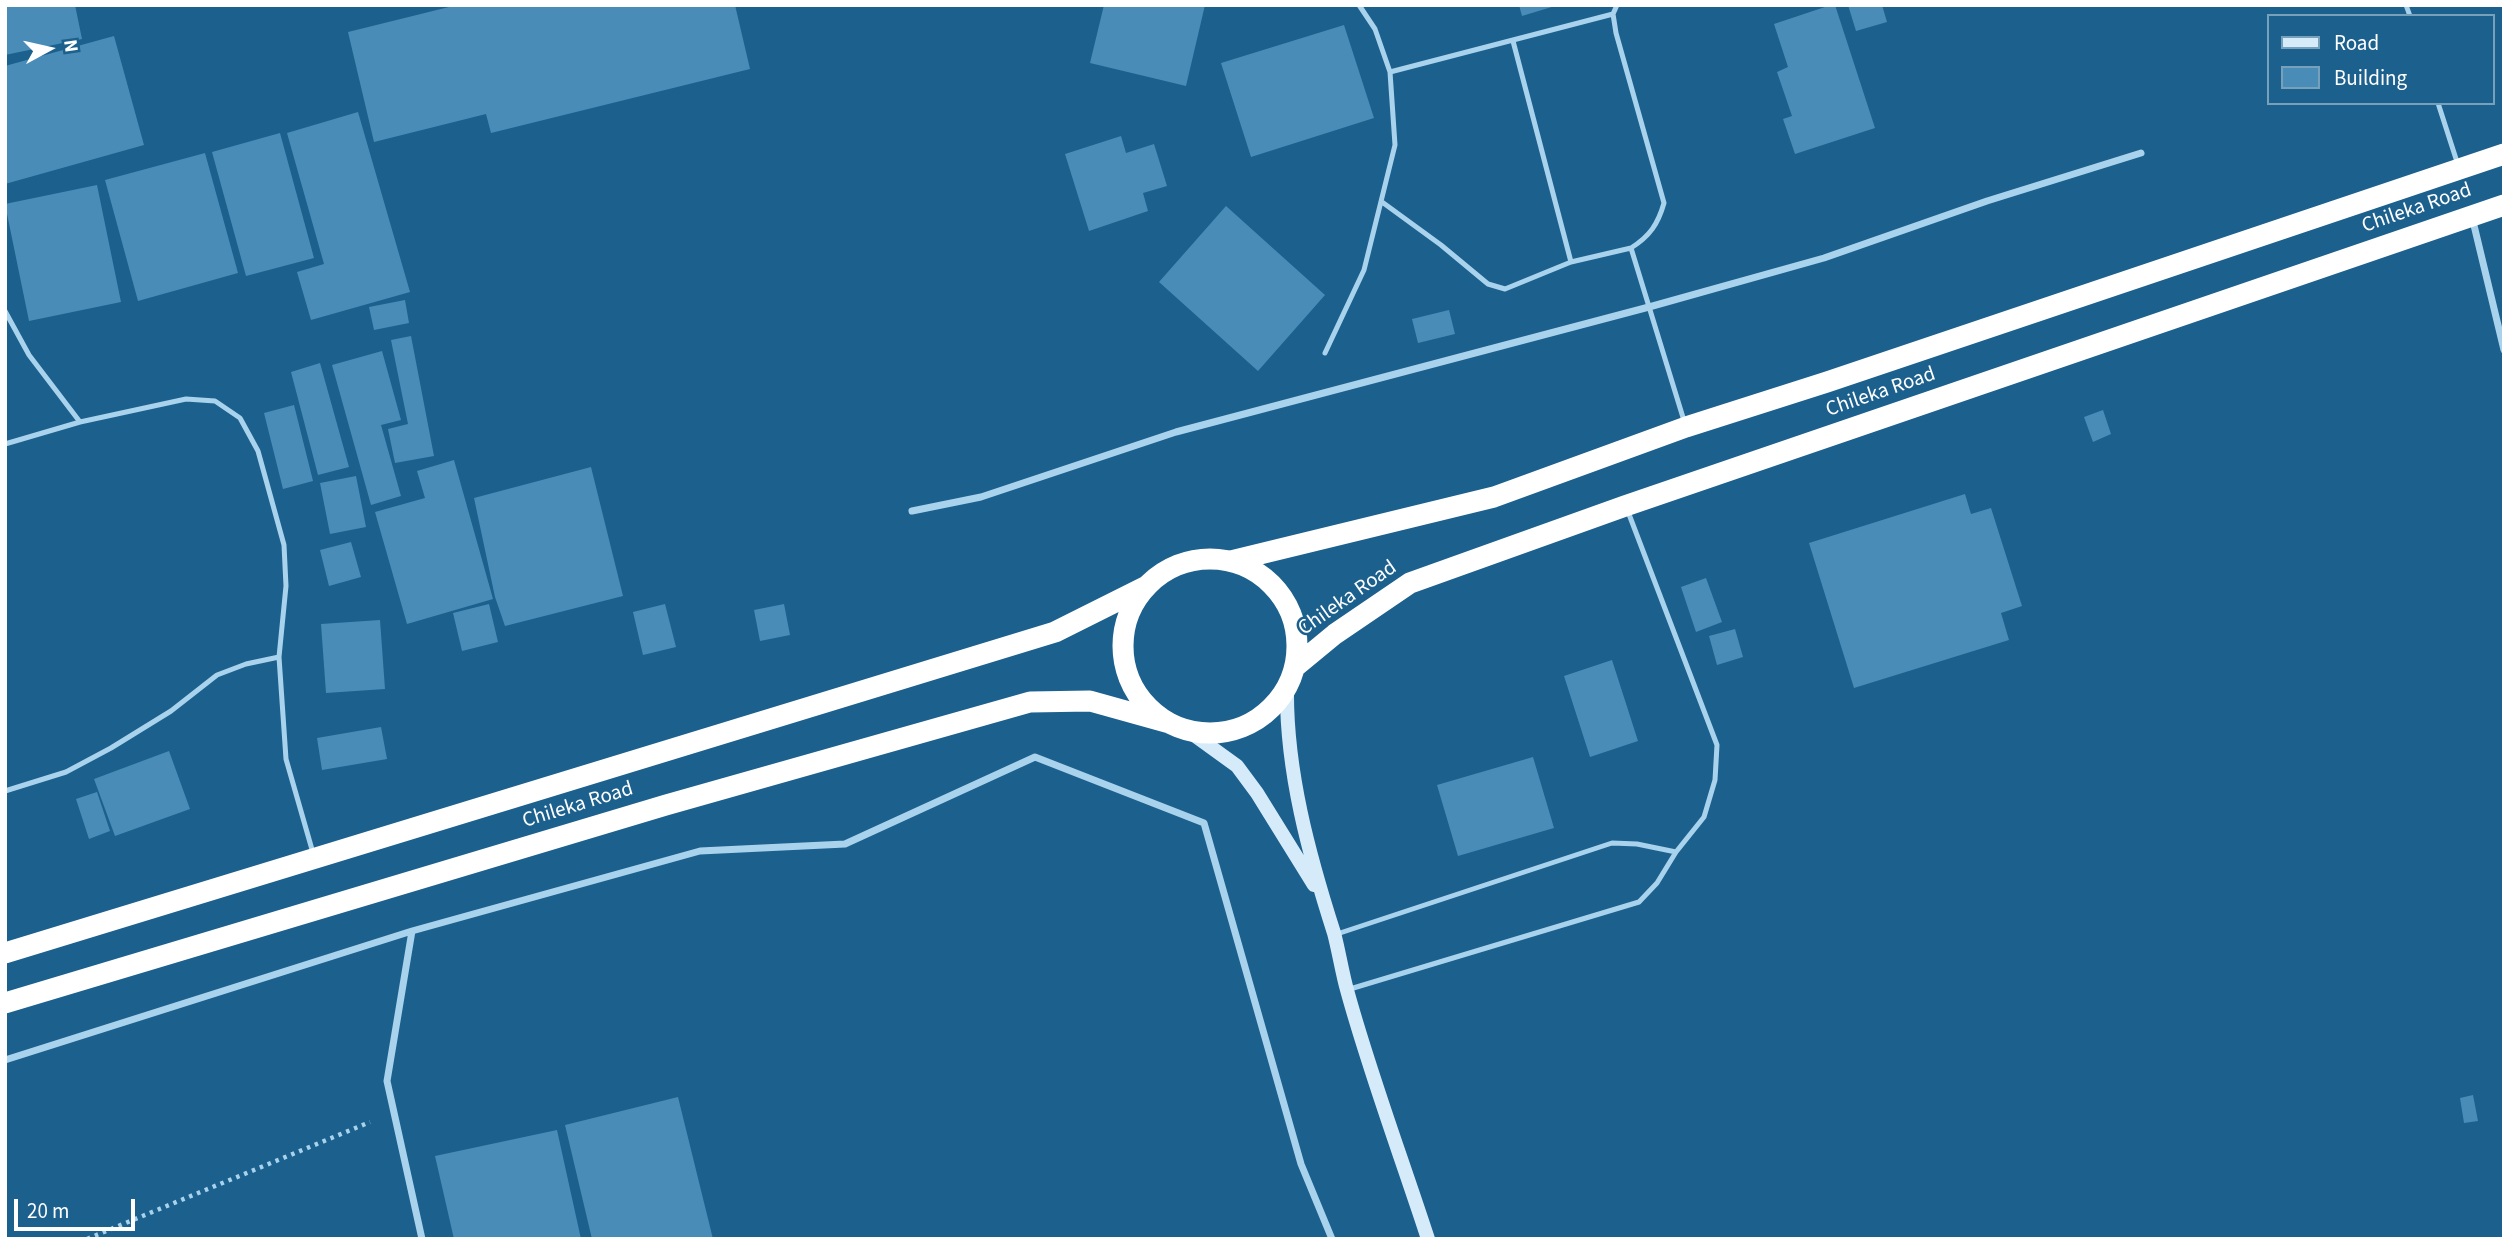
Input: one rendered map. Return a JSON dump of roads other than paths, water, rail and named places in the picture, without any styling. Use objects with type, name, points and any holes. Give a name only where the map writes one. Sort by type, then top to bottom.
[{"type":"highway","name":"Chileka Road","points":[[1231,562],[1494,497],[1686,427],[2504,154]]},
{"type":"highway","name":"Chileka Road","points":[[1294,667],[1335,634],[1410,583],[1625,506],[2504,205]]},
{"type":"highway","name":"Chileka Road","points":[[5,1003],[666,805],[1030,702],[1090,701],[1190,732],[1213,734],[1235,730],[1273,707],[1287,688],[1297,645],[1294,622],[1285,601],[1271,583],[1252,570],[1231,562],[1208,559],[1186,563],[1166,571],[1147,586],[1134,605],[1126,625],[1124,648],[1127,671],[1136,692],[1150,710],[1168,723]]},
{"type":"highway","points":[[5,953],[1055,632],[1147,586]]},
{"type":"main road","points":[[1287,688],[1286,719],[1291,764],[1320,895],[1334,935],[1347,990],[1427,1239]]},
{"type":"main road","points":[[1190,732],[1237,765],[1258,793],[1320,895]]},
{"type":"street","points":[[912,511],[981,497],[1176,432],[1650,307],[1824,258],[1987,201],[2141,153]]},
{"type":"street","points":[[2472,216],[2504,350]]},
{"type":"street","points":[[5,1060],[412,931],[700,851],[845,844],[1035,757],[1204,823],[1301,1164],[1332,1239]]},
{"type":"street","points":[[412,931],[387,1082],[422,1239]]},
{"type":"lane","points":[[1325,353],[1364,270],[1395,145],[1390,72],[1375,29],[1359,5]]},
{"type":"lane","points":[[1382,202],[1488,284],[1505,289],[1571,262],[1631,248],[1645,240],[1659,221],[1664,203],[1616,33],[1613,14],[1617,5]]},
{"type":"lane","points":[[1390,72],[1613,14]]},
{"type":"lane","points":[[1513,41],[1571,262]]},
{"type":"lane","points":[[2439,105],[2459,168]]},
{"type":"lane","points":[[1631,248],[1686,427]]},
{"type":"lane","points":[[5,311],[29,355],[80,422]]},
{"type":"lane","points":[[5,444],[80,422],[186,399],[215,401],[240,418],[258,452],[284,545],[286,586],[279,657],[285,759],[315,859]]},
{"type":"lane","points":[[1347,990],[1639,902],[1657,883],[1676,852],[1703,817],[1715,780],[1717,745],[1625,506]]},
{"type":"lane","points":[[5,790],[66,772],[111,748],[171,711],[217,675],[246,664],[279,657]]},
{"type":"lane","points":[[1334,935],[1612,843],[1637,844],[1676,852]]}]
